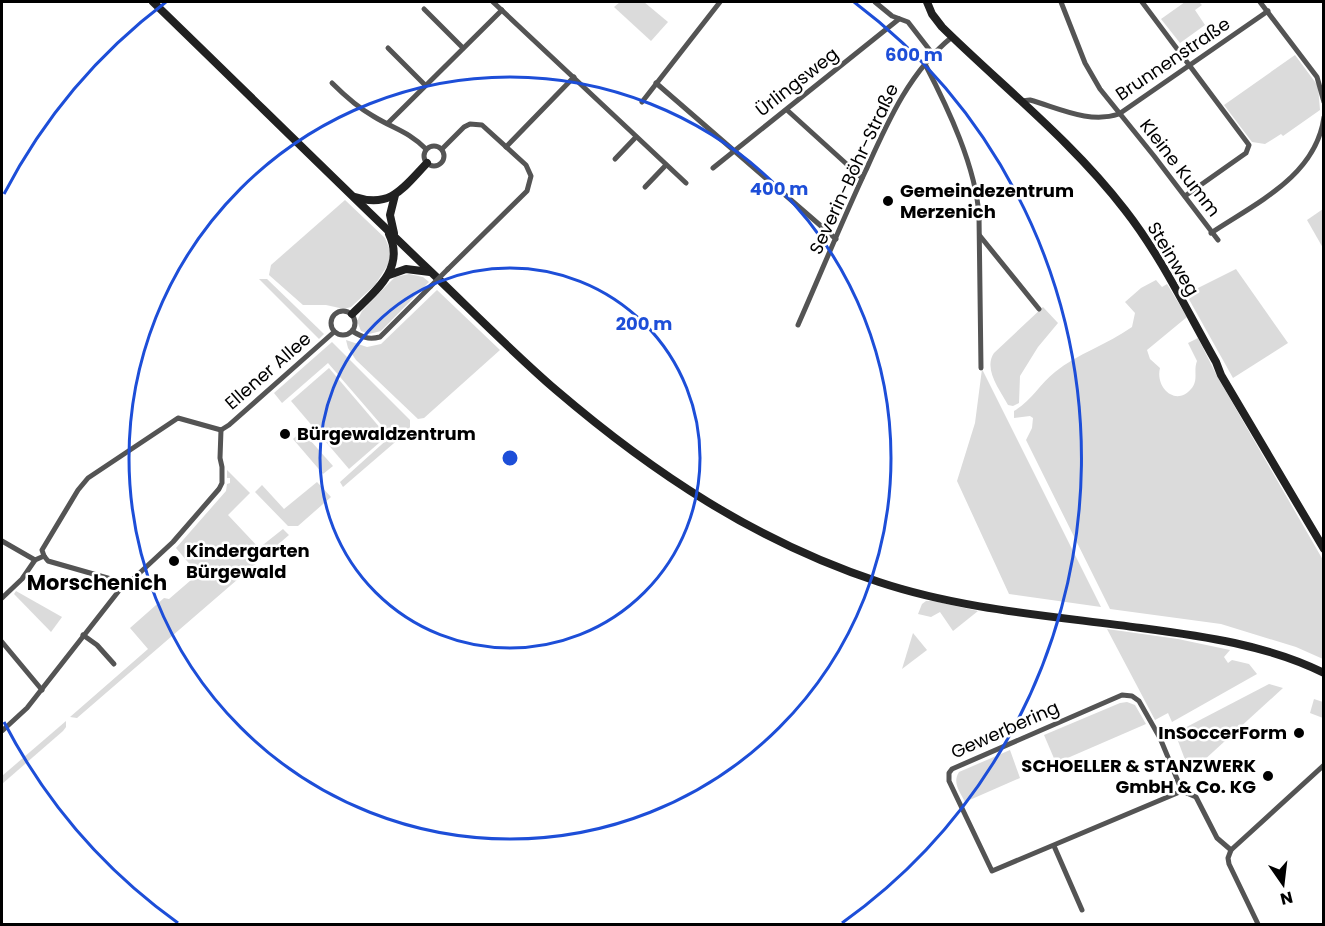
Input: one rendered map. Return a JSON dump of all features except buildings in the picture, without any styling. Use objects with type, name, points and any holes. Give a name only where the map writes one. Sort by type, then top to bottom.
[{"type":"main road","points":[[153,2],[555,390],[649,464],[708,504],[813,557],[880,582],[997,608],[1203,636],[1272,654],[1323,674]]},
{"type":"main road","name":"Steinweg","points":[[927,2],[932,14],[942,27],[1092,172],[1115,197],[1141,232],[1323,549]]},
{"type":"main road","points":[[398,240],[390,223],[391,205],[395,195],[427,164]]},
{"type":"main road","points":[[354,197],[375,201],[395,195]]},
{"type":"main road","points":[[352,314],[393,268],[394,248],[385,228]]},
{"type":"main road","points":[[388,276],[406,269],[424,270],[433,274]]},
{"type":"street","points":[[493,2],[686,183]]},
{"type":"street","points":[[642,102],[720,2]]},
{"type":"street","points":[[875,2],[892,16],[908,22],[932,53]]},
{"type":"street","name":"Kleine Kumm","points":[[1060,2],[1085,63],[1100,89],[1218,240]]},
{"type":"street","points":[[1142,2],[1248,141],[1250,148],[1185,196]]},
{"type":"street","points":[[1260,2],[1317,77],[1323,109]]},
{"type":"street","points":[[424,9],[463,48]]},
{"type":"street","points":[[388,123],[502,10]]},
{"type":"street","name":"Brunnenstraße","points":[[1021,101],[1030,100],[1086,117],[1106,117],[1119,114],[1268,11]]},
{"type":"street","name":"Ürlingsweg","points":[[713,168],[899,19]]},
{"type":"street","name":"Severin-Böhr-Straße","points":[[798,325],[862,178],[902,97],[932,53],[952,37]]},
{"type":"street","points":[[388,48],[425,85]]},
{"type":"street","points":[[925,64],[944,102],[975,184],[980,236],[981,368]]},
{"type":"street","points":[[506,147],[574,77]]},
{"type":"street","points":[[332,83],[356,106],[411,135],[426,149]]},
{"type":"street","points":[[656,83],[735,149],[836,239]]},
{"type":"street","points":[[787,110],[862,178]]},
{"type":"street","points":[[1211,233],[1281,186],[1302,167],[1317,143],[1323,117]]},
{"type":"street","points":[[352,331],[371,339],[380,337],[527,190],[530,182],[529,170],[489,129],[476,124],[464,127],[442,149]]},
{"type":"street","points":[[615,159],[636,136]]},
{"type":"street","points":[[436,146],[442,149],[444,158],[442,163],[436,166],[427,164],[423,154],[426,149],[436,146]]},
{"type":"street","points":[[645,187],[666,165]]},
{"type":"street","points":[[980,236],[1039,309]]},
{"type":"street","points":[[343,310],[352,314],[355,322],[352,331],[343,335],[334,332],[330,323],[334,314],[343,310]]},
{"type":"street","name":"Ellener Allee","points":[[221,430],[334,332]]},
{"type":"street","points":[[2,731],[27,708],[42,690],[83,634],[125,583],[132,580],[173,542],[219,489],[222,483],[221,430],[178,418],[156,431],[147,440],[88,478],[78,490],[42,550],[48,561],[125,583]]},
{"type":"street","points":[[2,540],[35,560]]},
{"type":"street","points":[[2,598],[22,579],[35,560],[44,556]]},
{"type":"street","points":[[83,634],[97,645],[114,664]]},
{"type":"street","points":[[2,642],[42,690]]},
{"type":"street","name":"Gewerbering","points":[[1122,695],[1132,696],[1139,701],[1160,738],[1182,791],[992,871],[949,781],[949,773],[952,769],[1122,695]]},
{"type":"street","points":[[1258,924],[1229,864],[1228,858],[1231,850],[1323,765]]},
{"type":"street","points":[[1182,791],[1192,794],[1199,802],[1217,838],[1231,850]]},
{"type":"street","points":[[1054,846],[1082,910]]},
{"type":"shaded area","points":[[620,2],[644,2],[668,22],[651,41],[614,7]]},
{"type":"shaded area","points":[[1185,2],[1199,2],[1202,5],[1195,10],[1205,25],[1180,43],[1161,19]]},
{"type":"shaded area","points":[[1295,55],[1318,86],[1320,110],[1283,136],[1281,134],[1265,144],[1252,142],[1224,105]]},
{"type":"shaded area","points":[[345,200],[385,238],[390,250],[389,263],[375,285],[351,307],[344,309],[326,305],[303,305],[269,275],[271,265]]},
{"type":"shaded area","points":[[1323,209],[1323,248],[1307,220]]},
{"type":"shaded area","points":[[1236,269],[1288,343],[1233,378],[1186,294]]},
{"type":"shaded area","points":[[409,274],[423,277],[429,282],[381,331],[369,334],[361,331],[357,321],[362,311],[395,277]]},
{"type":"shaded area","points":[[259,279],[267,279],[324,334],[319,339]]},
{"type":"shaded area","points":[[1156,280],[1162,287],[1167,284],[1187,317],[1147,350],[1150,359],[1160,368],[1159,375],[1164,388],[1173,396],[1185,394],[1191,389],[1195,379],[1197,361],[1188,343],[1198,338],[1217,376],[1323,560],[1323,659],[1296,647],[1221,624],[1110,609],[1026,440],[1032,428],[1033,418],[1030,416],[1014,418],[1014,411],[1055,372],[1132,327],[1135,313],[1125,302],[1141,288]]},
{"type":"shaded area","points":[[437,290],[500,350],[424,418],[418,419],[356,360],[346,340],[367,347],[381,344]]},
{"type":"shaded area","points":[[1043,307],[1058,323],[1038,347],[1020,376],[1019,403],[1013,406],[1008,405],[991,373],[991,359],[994,353]]},
{"type":"shaded area","points":[[332,342],[410,420],[408,431],[343,487],[340,482],[391,436],[328,363],[282,403],[274,393]]},
{"type":"shaded area","points":[[329,368],[387,436],[349,469],[291,401]]},
{"type":"shaded area","points":[[982,369],[1101,607],[1009,594],[957,481],[975,423]]},
{"type":"shaded area","points":[[302,431],[333,466],[323,474],[293,439]]},
{"type":"shaded area","points":[[227,470],[250,493],[228,515],[259,548],[283,529],[289,535],[77,718],[70,717],[148,649],[130,628],[164,598],[169,599],[198,574],[176,548],[226,491],[227,484],[230,483]]},
{"type":"shaded area","points":[[317,482],[331,497],[298,526],[288,526],[255,492],[262,485],[284,509]]},
{"type":"shaded area","points":[[16,591],[62,617],[51,632],[14,594]]},
{"type":"shaded area","points":[[926,601],[978,611],[953,631],[940,612],[931,617],[918,614],[922,604]]},
{"type":"shaded area","points":[[1107,629],[1178,639],[1230,650],[1224,657],[1228,663],[1232,660],[1249,664],[1257,674],[1172,722],[1168,713],[1155,720]]},
{"type":"shaded area","points":[[913,633],[927,650],[902,669]]},
{"type":"shaded area","points":[[1269,684],[1283,688],[1190,773],[1175,733]]},
{"type":"shaded area","points":[[1314,699],[1323,702],[1323,718],[1310,713]]},
{"type":"shaded area","points":[[1127,702],[1135,705],[1146,724],[1056,763],[1044,735]]},
{"type":"shaded area","points":[[66,721],[63,731],[2,784],[2,776]]},
{"type":"shaded area","points":[[1010,750],[1020,778],[965,802],[956,780],[959,772]]},
{"type":"place","name":"Gemeindezentrum Merzenich","points":[[888,201]]},
{"type":"place","name":"Bürgewaldzentrum","points":[[285,434]]},
{"type":"place","name":"Kindergarten Bürgewald","points":[[174,561]]},
{"type":"place","name":"InSoccerForm","points":[[1299,733]]},
{"type":"place","name":"SCHOELLER & STANZWERK GmbH & Co. KG","points":[[1268,776]]},
{"type":"district","name":"Morschenich","points":[[97,583]]}]
